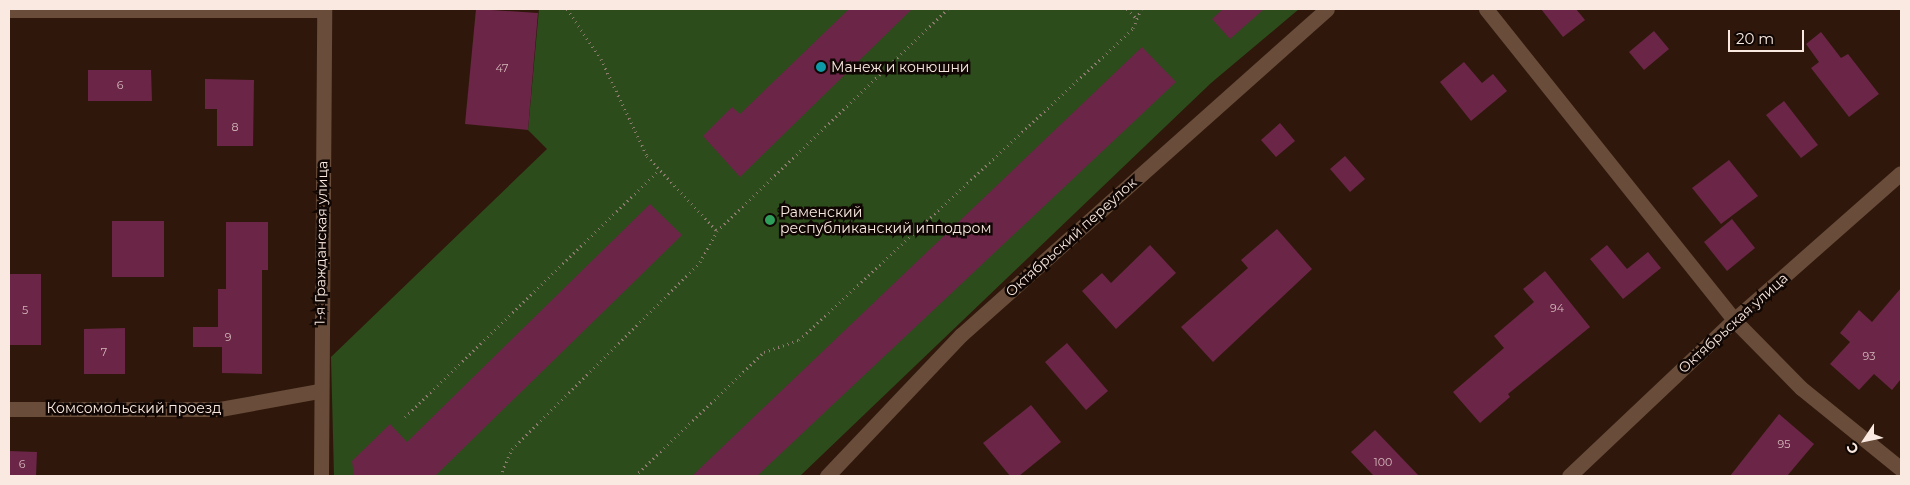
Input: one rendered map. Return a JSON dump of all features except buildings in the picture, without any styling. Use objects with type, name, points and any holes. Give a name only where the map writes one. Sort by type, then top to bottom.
[{"type":"street","points":[[9,10],[324,9]]},
{"type":"street","name":"1-я Гражданская улица","points":[[321,476],[319,391],[324,9]]},
{"type":"street","name":"Октябрьский переулок","points":[[827,476],[961,335],[1327,9]]},
{"type":"street","points":[[1486,9],[1734,320],[1801,388],[1901,470]]},
{"type":"street","name":"Октябрьская улица","points":[[1569,476],[1734,320],[1901,173]]},
{"type":"street","name":"Комсомольский проезд","points":[[9,409],[220,409],[319,391]]},
{"type":"path","points":[[567,9],[595,49],[640,143],[659,170],[717,231]]},
{"type":"path","points":[[500,476],[512,449],[700,262],[717,231],[948,9]]},
{"type":"path","points":[[1128,9],[1137,19]]},
{"type":"path","points":[[635,476],[764,352],[799,340],[1133,28],[1141,9]]},
{"type":"path","points":[[405,417],[659,170]]},
{"type":"green space","name":"Раменский республиканский ипподром","points":[[539,9],[1299,9],[1211,83],[800,476],[334,476],[331,357],[547,149],[528,130]]},
{"type":"place","name":"Манеж и конюшни","points":[[821,67]]},
{"type":"place","name":"Раменский республиканский ипподром","points":[[770,220]]}]
